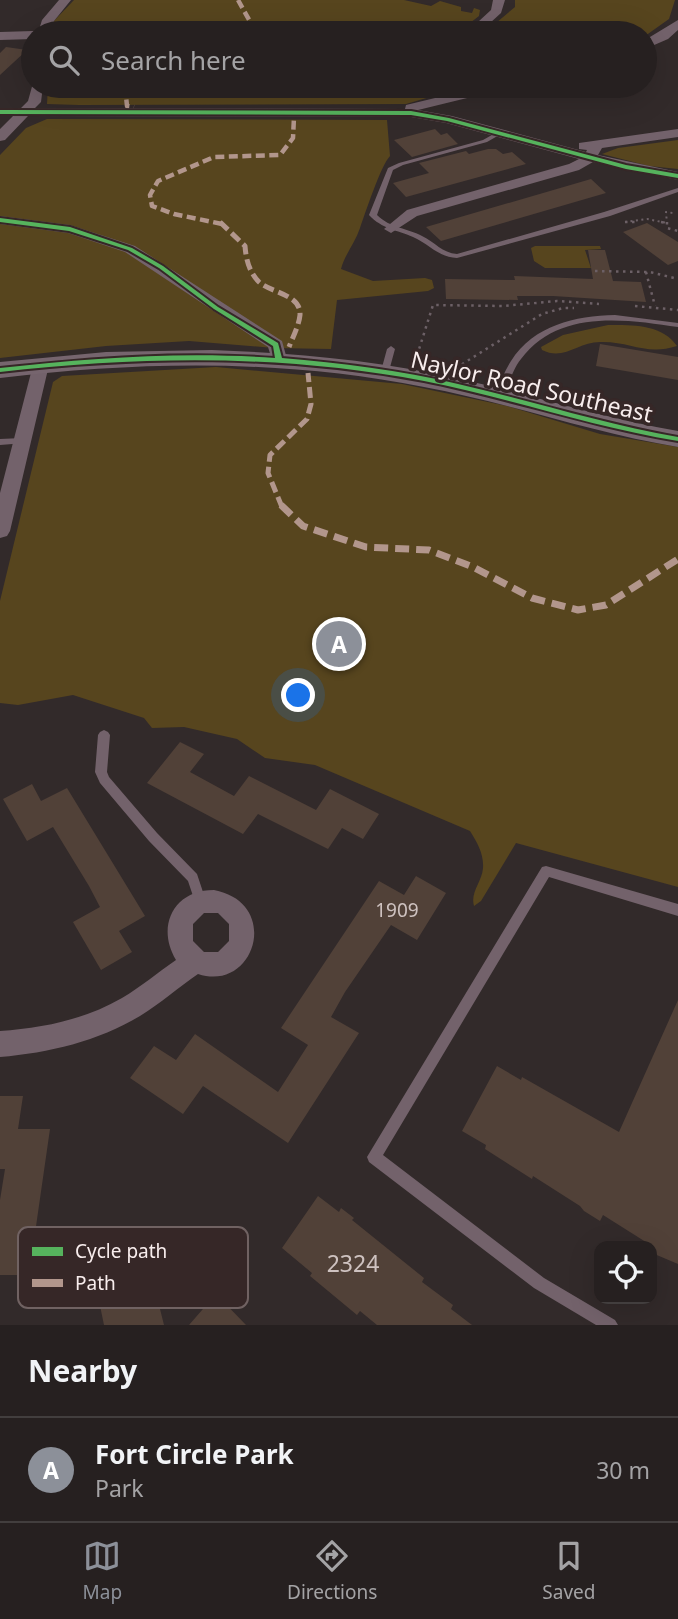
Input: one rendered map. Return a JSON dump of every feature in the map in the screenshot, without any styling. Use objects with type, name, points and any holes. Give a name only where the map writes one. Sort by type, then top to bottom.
[{"type":"street","points":[[48,21],[65,0]]},
{"type":"street","points":[[486,21],[497,12],[499,0]]},
{"type":"street","points":[[657,39],[678,24]]},
{"type":"street","points":[[2,38],[21,36]]},
{"type":"street","points":[[0,137],[34,102],[35,98]]},
{"type":"street","points":[[384,112],[434,104],[445,98]]},
{"type":"street","points":[[434,104],[434,113],[447,119]]},
{"type":"street","points":[[0,112],[384,112],[447,119],[558,149],[594,151],[678,176]]},
{"type":"street","points":[[391,229],[412,213],[574,167],[594,151],[678,133]]},
{"type":"street","points":[[0,220],[70,229],[138,253],[227,316],[275,345],[279,359]]},
{"type":"street","name":"Naylor Road Southeast","points":[[0,370],[161,357],[388,360],[499,396],[611,427],[678,439]]},
{"type":"street","points":[[0,531],[41,365]]},
{"type":"street","points":[[222,902],[239,913],[245,932],[243,942],[228,958],[207,964],[196,962],[187,956],[178,937],[183,917],[201,904],[222,902]]},
{"type":"street","points":[[0,1044],[61,1034],[106,1019],[131,1007],[196,962]]},
{"type":"lane","points":[[499,133],[485,141],[390,169],[373,215],[379,223],[391,229],[423,239],[441,254],[457,256],[607,214],[678,190]]},
{"type":"lane","points":[[499,396],[519,355],[532,340],[550,330],[597,318],[637,318],[678,325]]},
{"type":"lane","points":[[0,442],[22,441]]},
{"type":"lane","points":[[104,735],[101,772],[104,780],[192,878],[201,904]]},
{"type":"lane","points":[[610,1325],[539,1283],[374,1157],[546,871],[678,910]]},
{"type":"path","points":[[673,213],[666,212],[667,228],[678,233]]},
{"type":"path","points":[[607,214],[632,223],[647,219],[667,223]]},
{"type":"path","points":[[595,271],[646,272],[678,279]]},
{"type":"path","points":[[646,272],[655,306]]},
{"type":"path","points":[[414,364],[433,304],[503,306],[547,301],[601,304]]},
{"type":"path","points":[[452,373],[470,356],[491,347],[524,323],[558,308],[581,310],[580,303]]},
{"type":"path","points":[[626,305],[678,310]]},
{"type":"shaded area","points":[[74,0],[404,0],[431,6],[440,1],[472,13],[474,8],[480,10],[479,16],[473,21],[54,21]]},
{"type":"shaded area","points":[[515,0],[675,0],[669,19],[657,28],[657,21],[498,21],[515,7]]},
{"type":"shaded area","points":[[47,98],[426,98],[406,104],[47,104]]},
{"type":"shaded area","points":[[47,119],[387,120],[390,156],[341,269],[373,281],[425,278],[432,280],[434,288],[428,291],[337,300],[331,349],[274,348],[189,341],[106,346],[0,358],[0,155],[26,128]]},
{"type":"shaded area","points":[[678,140],[678,169],[649,166],[602,154],[618,148]]},
{"type":"shaded area","points":[[600,246],[601,249],[585,250],[591,268],[545,268],[534,261],[531,248]]},
{"type":"shaded area","points":[[608,325],[646,327],[663,333],[677,346],[647,349],[600,342],[557,353],[542,350],[541,347],[563,335]]},
{"type":"shaded area","points":[[216,367],[402,384],[507,406],[600,434],[678,447],[678,887],[516,843],[481,901],[474,906],[483,863],[480,848],[470,831],[315,765],[265,758],[237,739],[184,727],[152,728],[144,718],[73,695],[18,705],[0,703],[0,601],[53,382],[62,376]]},
{"type":"building","points":[[6,47],[21,49],[21,56],[0,75],[0,53]]},
{"type":"building","points":[[435,129],[441,135],[447,133],[458,144],[412,157],[394,140]]},
{"type":"building","points":[[496,149],[503,154],[512,152],[526,164],[406,197],[393,183],[429,173],[419,163],[466,151],[469,154]]},
{"type":"building","points":[[591,179],[606,193],[441,241],[426,227]]},
{"type":"building","points":[[647,223],[678,242],[678,261],[668,265],[623,232]]},
{"type":"building","points":[[588,250],[605,250],[613,281],[641,282],[646,302],[553,296],[517,296],[518,300],[446,299],[445,279],[515,280],[514,276],[593,279]]},
{"type":"building","points":[[600,344],[678,357],[678,380],[596,366]]},
{"type":"building","points":[[180,742],[204,754],[190,772],[234,796],[249,776],[316,810],[330,789],[379,814],[363,839],[342,828],[328,849],[258,814],[243,834],[147,783]]},
{"type":"building","points":[[32,784],[41,801],[67,788],[145,916],[119,931],[132,952],[101,970],[73,922],[100,907],[89,886],[53,827],[27,841],[3,799]]},
{"type":"building","points":[[416,876],[446,893],[417,940],[391,925],[345,992],[331,1017],[359,1033],[288,1143],[203,1086],[183,1114],[130,1078],[154,1046],[176,1060],[195,1034],[278,1092],[308,1045],[281,1028],[379,881],[404,895]]},
{"type":"building","points":[[678,1000],[678,1264],[657,1255],[657,1241],[644,1241],[603,1215],[600,1221],[533,1176],[532,1179],[485,1149],[486,1145],[462,1131],[497,1066],[521,1080],[522,1077],[619,1132]]},
{"type":"building","points":[[0,1096],[23,1096],[18,1129],[50,1129],[36,1227],[18,1227],[18,1275],[0,1275],[0,1200],[5,1169],[0,1169]]},
{"type":"building","points":[[318,1196],[339,1212],[341,1208],[354,1218],[352,1220],[424,1278],[422,1282],[453,1305],[451,1309],[472,1325],[377,1325],[360,1311],[357,1315],[310,1276],[312,1273],[282,1248]]},
{"type":"building","points":[[100,1308],[160,1308],[164,1325],[104,1325]]},
{"type":"building","points":[[204,1308],[230,1308],[246,1325],[189,1325]]},
{"type":"marked path","points":[[238,0],[250,21]]},
{"type":"marked path","points":[[126,98],[127,106],[134,107]]},
{"type":"marked path","points":[[289,347],[300,317],[299,307],[293,300],[259,282],[246,262],[245,246],[239,239],[219,221],[174,214],[152,206],[150,195],[158,181],[214,157],[280,155],[293,138],[294,117]]},
{"type":"marked path","points":[[308,373],[311,404],[307,419],[270,455],[268,473],[284,510],[303,526],[366,547],[429,550],[473,567],[532,598],[578,610],[606,605],[678,559]]},
{"type":"cycle path","points":[[0,112],[411,113],[447,119],[626,167],[678,176]]},
{"type":"cycle path","points":[[0,220],[70,229],[130,249],[276,345],[279,359]]},
{"type":"cycle path","points":[[0,370],[159,358],[212,357],[319,363],[424,379],[614,427],[678,439]]},
{"type":"place","name":"Fort Circle Park","points":[[339,644]]}]
